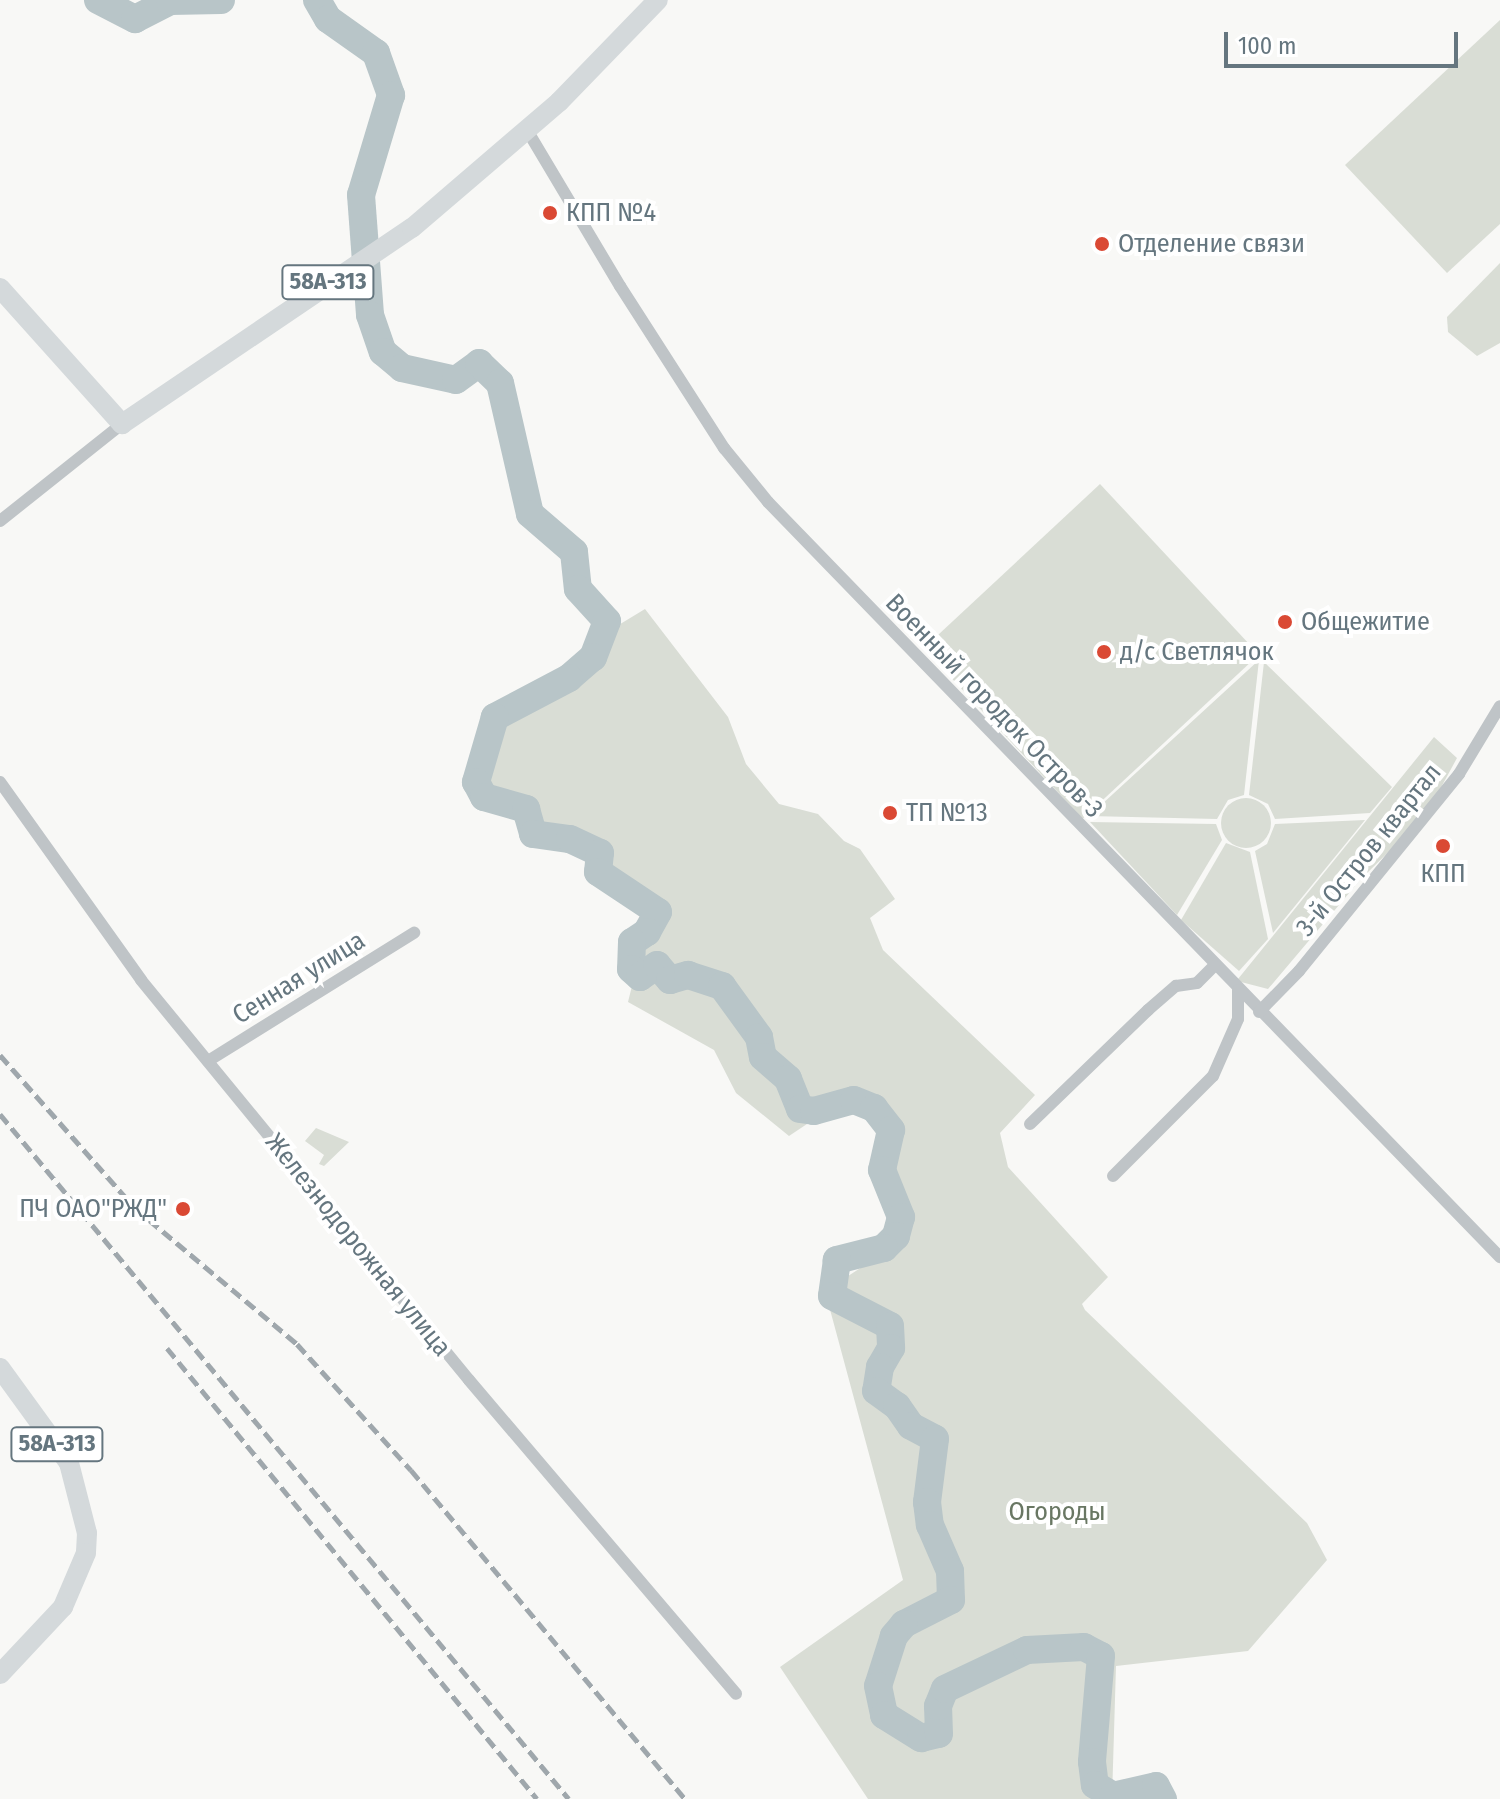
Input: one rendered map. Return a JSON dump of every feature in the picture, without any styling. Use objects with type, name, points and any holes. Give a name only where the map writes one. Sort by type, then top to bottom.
[{"type":"main road","name":"58А-313","points":[[122,424],[412,228],[527,130],[658,0]]},
{"type":"main road","points":[[0,288],[122,424]]},
{"type":"main road","name":"58А-313","points":[[0,1368],[69,1463],[87,1533],[86,1553],[63,1607],[0,1674]]},
{"type":"street","name":"Военный городок Остров-3","points":[[527,130],[620,286],[724,448],[768,502],[1214,966],[1500,1257]]},
{"type":"street","points":[[0,521],[122,424]]},
{"type":"street","name":"3-й Остров квартал","points":[[1259,1012],[1299,971],[1459,774],[1500,706]]},
{"type":"street","name":"Железнодорожная улица","points":[[0,782],[141,980],[736,1694]]},
{"type":"street","name":"Сенная улица","points":[[208,1061],[414,933]]},
{"type":"street","points":[[1030,1124],[1166,994],[1176,986],[1197,983],[1214,966]]},
{"type":"street","points":[[1113,1176],[1213,1076],[1238,1019],[1238,990]]},
{"type":"green space","points":[[1500,20],[1500,224],[1447,273],[1345,165]]},
{"type":"green space","points":[[1500,263],[1500,343],[1477,356],[1448,332],[1447,317]]},
{"type":"green space","points":[[1100,484],[1259,654],[1083,819],[924,648]]},
{"type":"green space","name":"Огороды","points":[[645,609],[728,717],[746,764],[779,804],[818,814],[844,841],[860,849],[895,899],[870,918],[883,950],[1035,1095],[1000,1133],[1008,1167],[1108,1277],[1082,1304],[1085,1310],[1307,1523],[1327,1560],[1248,1651],[1116,1666],[1112,1799],[868,1799],[780,1667],[903,1580],[825,1291],[899,1243],[908,1218],[891,1173],[898,1123],[871,1097],[852,1094],[789,1136],[736,1093],[714,1050],[628,1002],[639,958],[667,906],[611,866],[605,844],[539,826],[532,806],[488,788],[482,778],[494,733],[506,718],[583,675],[612,629]]},
{"type":"green space","points":[[1259,660],[1244,795],[1228,800],[1217,819],[1089,816]]},
{"type":"green space","points":[[1264,662],[1392,787],[1370,813],[1275,819],[1268,804],[1249,795]]},
{"type":"green space","points":[[1434,737],[1457,758],[1426,815],[1361,879],[1268,989],[1241,982],[1238,979]]},
{"type":"green space","points":[[1246,798],[1263,806],[1271,823],[1263,840],[1246,848],[1229,840],[1221,823],[1229,806]]},
{"type":"green space","points":[[1365,820],[1273,933],[1255,851],[1267,844],[1275,824]]},
{"type":"green space","points":[[1090,822],[1216,824],[1222,840],[1177,915]]},
{"type":"green space","points":[[1226,843],[1250,852],[1268,939],[1239,971],[1181,920]]},
{"type":"green space","points":[[316,1128],[349,1142],[324,1166],[319,1164],[324,1155],[305,1141]]},
{"type":"waterway","points":[[98,0],[135,19],[170,1],[221,0]]},
{"type":"waterway","points":[[317,0],[328,19],[376,53],[391,95],[361,195],[370,315],[383,352],[402,368],[456,380],[479,363],[500,383],[530,514],[574,552],[578,589],[607,621],[593,657],[569,678],[495,717],[476,782],[484,797],[526,809],[533,834],[570,839],[600,853],[598,872],[658,912],[647,932],[632,942],[631,969],[640,977],[657,965],[670,980],[688,975],[722,986],[759,1037],[763,1057],[788,1079],[800,1109],[814,1111],[854,1100],[874,1108],[891,1130],[882,1170],[901,1217],[896,1236],[884,1248],[837,1260],[832,1296],[890,1326],[891,1348],[880,1367],[876,1391],[897,1406],[911,1426],[935,1439],[927,1502],[930,1525],[950,1571],[951,1600],[904,1624],[894,1636],[878,1686],[884,1715],[921,1738],[939,1734],[938,1706],[945,1689],[1027,1650],[1084,1647],[1101,1656],[1092,1762],[1095,1785],[1113,1796],[1156,1786],[1163,1799]]},
{"type":"railway","points":[[0,1055],[135,1208],[297,1344],[411,1470],[685,1799]]},
{"type":"railway","points":[[0,1114],[569,1799]]},
{"type":"railway","points":[[167,1348],[537,1799]]},
{"type":"place","name":"КПП №4","points":[[550,213]]},
{"type":"place","name":"Отделение связи","points":[[1102,244]]},
{"type":"place","name":"Общежитие","points":[[1285,622]]},
{"type":"place","name":"д/с Светлячок","points":[[1104,652]]},
{"type":"place","name":"ТП №13","points":[[890,813]]},
{"type":"place","name":"КПП","points":[[1443,846]]},
{"type":"place","name":"ПЧ ОАО\"РЖД\"","points":[[183,1209]]}]
